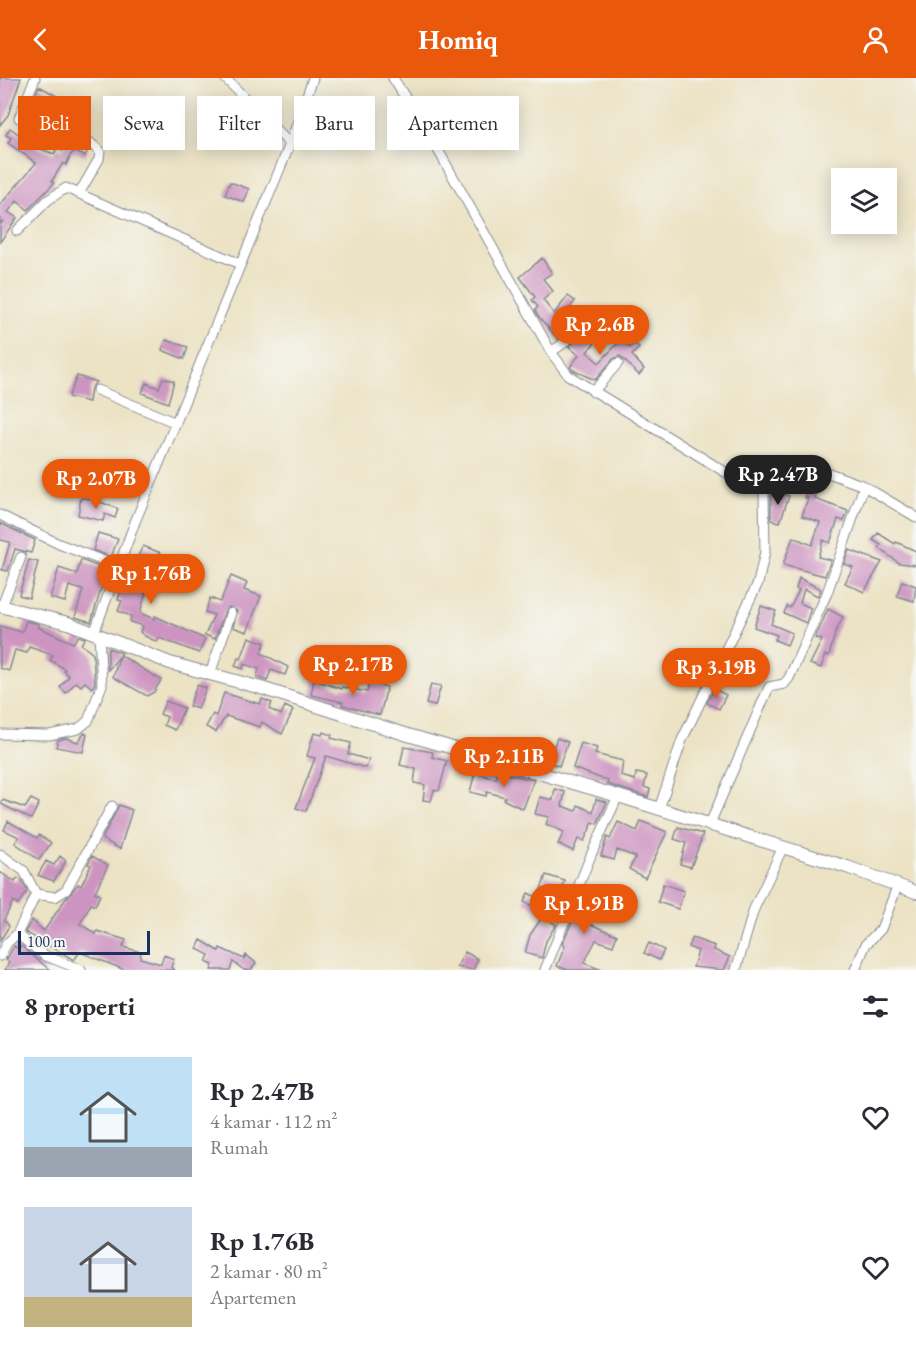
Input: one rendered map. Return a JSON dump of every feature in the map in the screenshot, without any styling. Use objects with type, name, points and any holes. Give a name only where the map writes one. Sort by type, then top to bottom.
[{"type":"street","points":[[35,78],[21,109],[20,119],[88,141],[100,151],[99,159],[80,192]]},
{"type":"street","points":[[225,78],[290,144]]},
{"type":"street","points":[[0,734],[50,735],[78,729],[88,721],[102,685],[97,634],[119,567],[135,522],[290,144],[313,78]]},
{"type":"street","points":[[393,78],[437,148],[551,352],[568,375],[699,457],[725,472],[746,478],[760,486],[764,493],[765,552],[751,603],[674,759],[659,809]]},
{"type":"street","points":[[17,231],[61,189],[80,192],[240,264]]},
{"type":"street","points":[[551,352],[564,343],[583,323]]},
{"type":"street","points":[[593,392],[618,363]]},
{"type":"street","points":[[97,390],[176,423]]},
{"type":"street","points":[[746,478],[791,464],[824,470],[864,486],[916,517]]},
{"type":"street","points":[[709,826],[769,687],[786,682],[811,633],[864,486]]},
{"type":"street","points":[[0,515],[59,544],[119,567]]},
{"type":"street","points":[[21,557],[1,606],[48,617],[156,658],[618,796],[847,867],[916,892]]},
{"type":"street","points":[[210,674],[231,614]]},
{"type":"street","points":[[545,970],[591,855],[618,796]]},
{"type":"street","points":[[36,894],[55,897],[66,890],[112,806]]},
{"type":"street","points":[[736,970],[754,909],[783,848]]},
{"type":"street","points":[[0,854],[24,871],[36,894]]},
{"type":"street","points":[[855,970],[866,944],[881,929],[897,886]]},
{"type":"street","points":[[0,956],[7,943],[17,934],[36,894]]},
{"type":"street","points":[[17,934],[44,955],[81,970]]},
{"type":"building","points":[[0,78],[21,78],[8,115],[0,125]]},
{"type":"building","points":[[39,86],[57,96],[35,96]]},
{"type":"building","points":[[10,128],[18,134],[18,150],[43,150],[54,154],[56,150],[88,150],[85,156],[75,152],[71,154],[66,165],[63,163],[52,181],[54,183],[28,210],[17,201],[8,212],[17,218],[0,242],[0,225],[3,221],[0,222],[0,205],[36,163],[8,143],[11,138],[6,135]]},
{"type":"building","points":[[230,182],[249,189],[244,202],[225,195]]},
{"type":"building","points":[[542,258],[552,273],[543,279],[553,291],[543,300],[554,314],[568,296],[575,301],[562,318],[566,322],[562,326],[566,331],[558,339],[539,317],[535,310],[538,307],[532,300],[535,297],[520,277]]},
{"type":"building","points":[[589,327],[600,336],[587,352],[599,363],[621,340],[630,348],[634,343],[639,348],[632,355],[644,369],[639,375],[620,356],[613,359],[595,380],[573,370],[570,367],[579,355],[569,347]]},
{"type":"building","points":[[166,340],[188,347],[184,359],[162,350]]},
{"type":"building","points":[[77,376],[96,382],[91,388],[89,402],[68,397]]},
{"type":"building","points":[[163,378],[174,381],[168,403],[142,393],[146,383],[159,388]]},
{"type":"building","points":[[809,484],[818,486],[815,499],[848,511],[844,521],[838,519],[830,543],[823,540],[818,557],[831,560],[825,576],[783,565],[793,537],[812,545],[820,522],[802,516],[808,498],[805,498]]},
{"type":"building","points":[[771,491],[789,496],[780,522],[771,520]]},
{"type":"building","points":[[81,498],[93,499],[118,509],[115,518],[105,514],[103,521],[78,515]]},
{"type":"building","points":[[0,523],[35,540],[31,553],[15,549],[8,571],[2,570],[10,542],[0,540]]},
{"type":"building","points":[[98,533],[118,539],[111,557],[93,550]]},
{"type":"building","points":[[878,533],[895,544],[896,542],[916,551],[916,565],[899,563],[879,548],[881,545],[873,540]]},
{"type":"building","points":[[143,546],[161,553],[149,578],[156,582],[152,590],[147,588],[140,613],[154,619],[155,616],[205,639],[199,653],[159,638],[157,642],[145,636],[140,632],[143,626],[130,622],[131,616],[118,611],[122,601],[118,600],[125,577],[128,571],[130,572]]},
{"type":"building","points":[[849,550],[882,562],[864,592],[845,583],[853,567],[844,564]]},
{"type":"building","points":[[29,560],[38,562],[29,598],[19,595]]},
{"type":"building","points":[[81,560],[107,570],[91,622],[75,617],[83,590],[69,586],[65,602],[50,598],[59,568],[77,574]]},
{"type":"building","points":[[231,576],[247,583],[244,590],[261,596],[247,632],[233,627],[237,611],[229,607],[225,611],[215,639],[205,635],[214,615],[205,612],[210,598],[220,602]]},
{"type":"building","points":[[799,578],[821,589],[818,596],[804,589],[800,603],[811,608],[806,623],[784,613],[787,606],[790,608],[799,590],[796,589]]},
{"type":"building","points":[[902,581],[916,586],[914,601],[897,596]]},
{"type":"building","points":[[761,606],[776,611],[771,624],[792,633],[787,645],[775,640],[777,635],[754,627]]},
{"type":"building","points":[[828,609],[843,617],[835,633],[829,656],[825,655],[821,668],[810,664],[822,640],[815,638]]},
{"type":"building","points":[[26,621],[39,624],[38,627],[73,643],[78,636],[85,638],[81,644],[93,654],[95,684],[92,688],[85,682],[81,686],[76,682],[66,693],[60,687],[69,676],[64,671],[65,669],[50,660],[53,655],[29,647],[27,653],[15,650],[9,671],[0,668],[0,626],[22,632]]},
{"type":"building","points":[[249,637],[265,643],[261,653],[288,667],[285,675],[271,670],[267,681],[257,677],[259,669],[244,664],[243,669],[235,666],[238,658],[241,659]]},
{"type":"building","points":[[108,648],[122,653],[120,655],[161,680],[154,692],[147,696],[113,677],[120,656],[108,670]]},
{"type":"building","points":[[314,680],[342,689],[342,687],[367,692],[369,683],[387,687],[380,715],[342,705],[343,702],[311,695]]},
{"type":"building","points":[[431,684],[441,686],[435,706],[426,704]]},
{"type":"building","points":[[197,685],[206,688],[198,709],[189,706]]},
{"type":"building","points":[[714,689],[726,695],[719,709],[707,703]]},
{"type":"building","points":[[224,693],[260,704],[262,699],[272,703],[269,709],[281,715],[285,706],[293,710],[282,734],[262,722],[260,727],[226,716],[216,732],[206,727],[213,714],[216,716]]},
{"type":"building","points":[[166,701],[184,708],[175,730],[164,725],[167,717],[160,714]]},
{"type":"building","points":[[323,732],[332,735],[331,738],[351,743],[348,754],[369,760],[366,768],[326,756],[306,811],[296,808],[315,758],[307,756],[314,733],[322,735]]},
{"type":"building","points":[[84,733],[87,734],[83,752],[56,747],[58,740],[66,738],[78,742]]},
{"type":"building","points":[[557,738],[568,742],[559,766],[548,762]]},
{"type":"building","points":[[581,743],[597,748],[595,754],[623,761],[621,776],[635,780],[636,773],[647,775],[644,787],[650,789],[648,797],[607,784],[608,781],[573,768]]},
{"type":"building","points":[[404,747],[433,752],[432,757],[447,761],[439,791],[434,790],[431,801],[423,800],[425,785],[414,783],[416,769],[400,765]]},
{"type":"building","points":[[498,772],[534,780],[523,809],[504,800],[505,797],[487,792],[486,796],[470,792],[475,773],[496,779]]},
{"type":"building","points":[[555,789],[565,792],[562,806],[576,811],[578,805],[593,812],[596,799],[607,802],[597,824],[593,822],[584,841],[578,839],[573,851],[558,844],[564,832],[546,824],[549,817],[535,814],[540,797],[553,800]]},
{"type":"building","points":[[31,799],[39,803],[31,819],[1,804],[3,800],[25,808]]},
{"type":"building","points":[[119,805],[132,810],[120,849],[102,839]]},
{"type":"building","points":[[8,821],[37,838],[39,835],[51,843],[39,860],[15,843],[19,837],[4,830]]},
{"type":"building","points":[[641,821],[667,832],[645,878],[629,869],[636,857],[617,850],[614,860],[601,856],[607,837],[610,839],[618,822],[637,831]]},
{"type":"building","points":[[678,827],[703,834],[691,867],[680,864],[686,843],[674,839]]},
{"type":"building","points":[[60,856],[66,861],[54,881],[38,875],[46,861],[54,865]]},
{"type":"building","points":[[92,856],[108,865],[95,892],[100,895],[95,906],[91,904],[80,924],[96,934],[97,931],[126,940],[123,947],[141,952],[140,958],[161,964],[164,955],[174,959],[171,967],[174,970],[125,970],[80,952],[74,960],[25,932],[32,920],[44,931],[64,901],[78,884],[81,886],[91,865],[88,864]]},
{"type":"building","points":[[0,872],[15,882],[18,878],[21,880],[27,891],[18,905],[13,901],[4,920],[9,926],[0,941]]},
{"type":"building","points":[[546,875],[565,881],[560,897],[550,894],[542,911],[524,902],[528,893],[538,898]]},
{"type":"building","points":[[663,884],[684,891],[678,909],[658,902]]},
{"type":"building","points":[[586,891],[608,899],[604,911],[595,908],[590,924],[617,935],[613,946],[596,940],[584,963],[602,970],[568,970],[557,966],[565,946],[562,944]]},
{"type":"building","points":[[543,916],[556,925],[546,941],[542,958],[525,953],[530,935]]},
{"type":"building","points":[[692,938],[715,946],[714,950],[730,957],[724,970],[693,967],[698,951],[688,947]]},
{"type":"building","points":[[201,940],[219,951],[220,948],[244,959],[246,955],[256,963],[251,970],[244,970],[233,962],[230,970],[211,970],[213,965],[206,962],[209,955],[197,949]]},
{"type":"building","points":[[649,943],[664,950],[659,960],[644,953]]},
{"type":"building","points":[[14,946],[19,949],[21,946],[50,970],[5,970],[9,962],[6,960]]},
{"type":"building","points":[[465,952],[478,959],[473,970],[457,967]]}]
